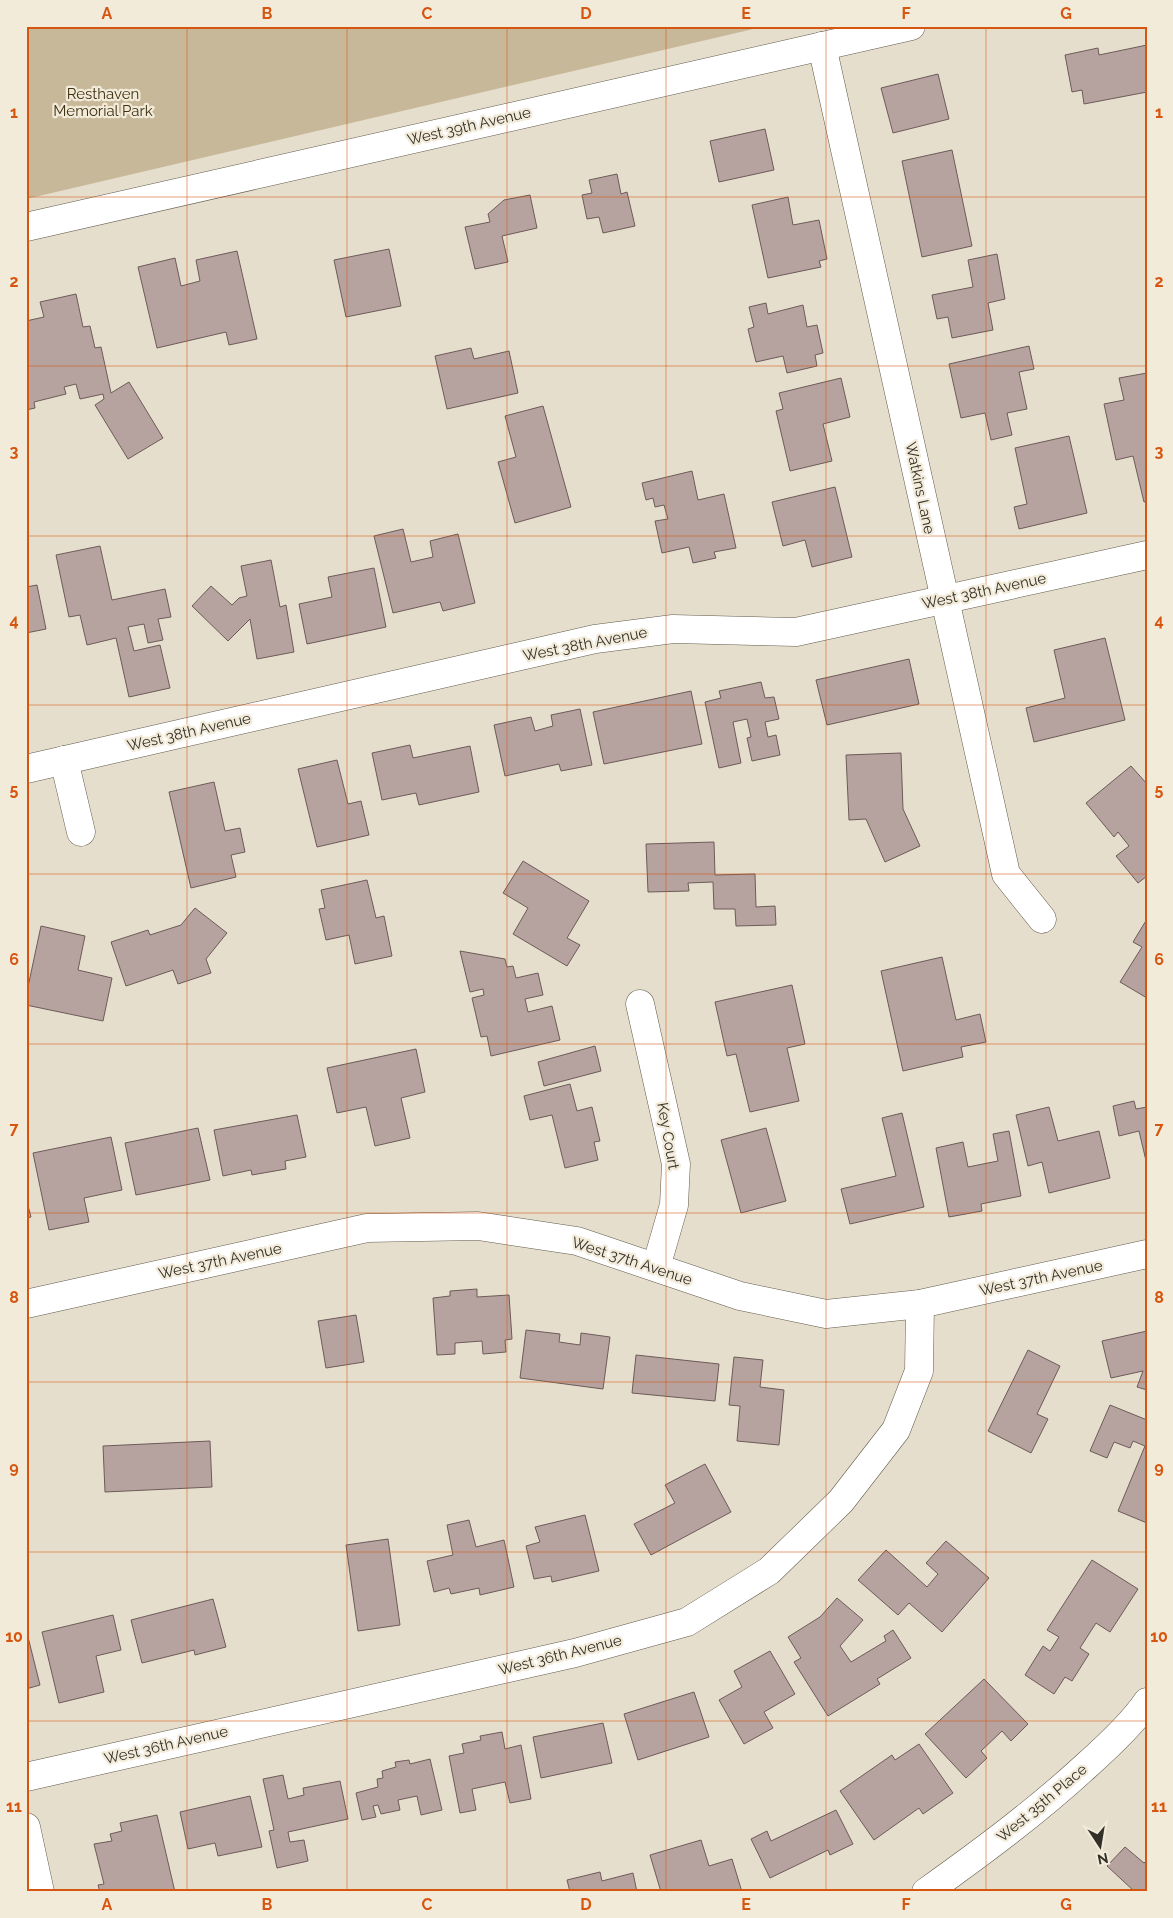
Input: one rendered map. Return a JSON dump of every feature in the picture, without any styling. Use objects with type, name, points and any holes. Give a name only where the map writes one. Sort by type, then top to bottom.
[{"type":"street","name":"West 39th Avenue","points":[[26,227],[911,26]]},
{"type":"street","name":"Watkins Lane","points":[[822,46],[1006,874],[1042,918]]},
{"type":"street","name":"West 38th Avenue","points":[[26,769],[595,639],[673,629],[796,632],[1147,555]]},
{"type":"street","points":[[64,760],[80,832]]},
{"type":"street","name":"Key Court","points":[[640,1004],[676,1164],[674,1206],[656,1268]]},
{"type":"street","name":"West 37th Avenue","points":[[26,1304],[367,1228],[478,1226],[577,1241],[740,1296],[826,1314],[920,1304],[1147,1254]]},
{"type":"street","name":"West 36th Avenue","points":[[26,1777],[575,1653],[687,1622],[769,1571],[841,1501],[896,1430],[919,1371],[920,1304]]},
{"type":"street","name":"West 35th Place","points":[[926,1892],[980,1854],[1052,1797],[1105,1749],[1146,1704]]},
{"type":"street","points":[[26,1827],[40,1892]]},
{"type":"green space","name":"Resthaven Memorial Park","points":[[26,26],[766,26],[26,199]]},
{"type":"building","points":[[1147,45],[1147,92],[1084,104],[1082,90],[1072,92],[1065,55],[1098,48],[1099,55]]},
{"type":"building","points":[[938,74],[949,119],[893,133],[881,88]]},
{"type":"building","points":[[765,129],[774,170],[719,182],[710,141]]},
{"type":"building","points":[[952,150],[972,246],[922,257],[902,161]]},
{"type":"building","points":[[617,174],[621,194],[627,192],[635,226],[603,233],[599,217],[587,219],[582,195],[592,193],[589,180]]},
{"type":"building","points":[[530,195],[537,228],[502,236],[508,262],[475,269],[465,227],[490,222],[488,214],[504,200]]},
{"type":"building","points":[[788,197],[793,225],[819,220],[827,259],[819,261],[821,267],[768,278],[752,205]]},
{"type":"building","points":[[389,249],[401,306],[346,317],[334,260]]},
{"type":"building","points":[[237,251],[257,339],[229,345],[226,332],[157,348],[138,267],[175,258],[181,286],[200,281],[196,260]]},
{"type":"building","points":[[997,254],[1005,299],[988,303],[993,330],[952,338],[948,317],[937,319],[932,295],[973,287],[968,260]]},
{"type":"building","points":[[76,294],[83,327],[90,326],[95,348],[101,347],[111,393],[129,382],[163,438],[128,459],[95,405],[104,399],[103,394],[80,399],[76,384],[64,387],[66,394],[34,402],[35,408],[26,410],[26,321],[44,317],[40,302]]},
{"type":"building","points":[[766,303],[768,314],[803,305],[807,327],[817,325],[823,353],[815,355],[817,366],[787,373],[783,356],[756,362],[748,329],[754,327],[749,307]]},
{"type":"building","points":[[1029,346],[1034,369],[1019,372],[1027,409],[1007,413],[1012,435],[991,440],[985,413],[961,418],[949,364]]},
{"type":"building","points":[[471,348],[474,359],[509,351],[518,393],[447,409],[435,356]]},
{"type":"building","points":[[1147,373],[1147,501],[1144,502],[1133,456],[1116,460],[1104,404],[1124,400],[1119,378]]},
{"type":"building","points":[[841,378],[850,417],[823,424],[832,461],[790,471],[776,411],[783,409],[779,393]]},
{"type":"building","points":[[543,406],[571,507],[515,523],[498,462],[516,457],[505,416]]},
{"type":"building","points":[[1069,436],[1087,513],[1019,529],[1014,507],[1027,504],[1015,448]]},
{"type":"building","points":[[692,471],[698,500],[724,494],[736,548],[714,552],[716,558],[693,563],[689,547],[662,553],[655,521],[668,519],[664,505],[655,507],[653,498],[646,500],[642,483]]},
{"type":"building","points":[[835,487],[852,557],[812,567],[805,540],[783,546],[772,502]]},
{"type":"building","points":[[403,529],[411,562],[433,557],[430,541],[458,534],[475,603],[443,611],[440,602],[393,613],[374,536]]},
{"type":"building","points":[[100,546],[112,600],[165,589],[171,617],[158,619],[163,640],[148,643],[144,624],[128,627],[134,651],[160,645],[170,688],[129,697],[116,638],[87,645],[80,615],[69,617],[56,555]]},
{"type":"building","points":[[271,560],[280,607],[286,605],[294,652],[257,659],[250,619],[228,641],[192,606],[211,586],[232,605],[239,598],[247,596],[241,566]]},
{"type":"building","points":[[374,568],[386,627],[307,644],[299,604],[332,597],[328,577]]},
{"type":"building","points":[[37,585],[46,629],[26,633],[26,587]]},
{"type":"building","points":[[1105,638],[1125,720],[1034,742],[1026,708],[1065,698],[1054,650]]},
{"type":"building","points":[[909,659],[919,704],[827,725],[816,680]]},
{"type":"building","points":[[761,682],[765,698],[774,697],[779,719],[765,722],[768,737],[776,735],[780,755],[752,761],[747,738],[751,737],[747,719],[733,722],[741,763],[719,768],[705,702],[721,698],[719,691]]},
{"type":"building","points":[[691,691],[702,744],[604,764],[593,712]]},
{"type":"building","points":[[580,709],[592,765],[561,771],[559,764],[505,776],[494,725],[531,717],[535,731],[553,726],[551,715]]},
{"type":"building","points":[[410,745],[413,758],[470,746],[479,792],[419,805],[416,793],[382,800],[372,753]]},
{"type":"building","points":[[901,753],[903,809],[920,846],[885,862],[866,819],[849,820],[846,755]]},
{"type":"building","points":[[337,760],[348,804],[361,801],[369,835],[317,847],[298,769]]},
{"type":"building","points":[[1131,766],[1147,784],[1147,876],[1138,883],[1116,856],[1129,846],[1118,832],[1114,837],[1086,803]]},
{"type":"building","points":[[214,782],[225,831],[240,828],[245,852],[231,855],[236,877],[191,888],[169,792]]},
{"type":"building","points":[[714,842],[715,875],[755,874],[756,907],[775,906],[776,925],[736,926],[735,909],[714,909],[713,882],[688,883],[689,891],[648,892],[646,844]]},
{"type":"building","points":[[523,861],[589,901],[567,938],[580,945],[567,966],[513,934],[528,908],[503,893]]},
{"type":"building","points":[[367,880],[376,918],[384,916],[392,956],[355,964],[349,935],[326,940],[319,909],[325,908],[321,890]]},
{"type":"building","points":[[195,908],[227,933],[206,959],[211,973],[178,984],[173,970],[126,986],[111,942],[148,930],[150,935],[181,925]]},
{"type":"building","points":[[1147,919],[1147,998],[1120,982],[1142,947],[1133,942]]},
{"type":"building","points":[[41,926],[85,936],[78,970],[112,978],[103,1021],[26,1005],[26,996]]},
{"type":"building","points":[[460,951],[505,959],[507,967],[513,966],[516,978],[538,973],[543,995],[525,999],[528,1012],[552,1006],[560,1040],[491,1056],[487,1036],[481,1037],[472,998],[484,995],[483,989],[470,992]]},
{"type":"building","points":[[942,957],[956,1020],[980,1014],[986,1042],[961,1047],[963,1057],[903,1071],[881,971]]},
{"type":"building","points":[[792,985],[805,1044],[787,1048],[799,1101],[750,1112],[736,1054],[727,1056],[715,1002]]},
{"type":"building","points":[[595,1046],[601,1071],[544,1086],[538,1062]]},
{"type":"building","points":[[416,1049],[425,1092],[401,1098],[410,1138],[375,1146],[366,1107],[337,1113],[327,1068]]},
{"type":"building","points":[[570,1084],[577,1111],[592,1107],[600,1141],[594,1142],[598,1160],[565,1168],[552,1115],[530,1120],[524,1096]]},
{"type":"building","points":[[1134,1101],[1136,1109],[1147,1107],[1147,1165],[1139,1131],[1119,1136],[1113,1106]]},
{"type":"building","points":[[1049,1107],[1058,1141],[1099,1131],[1110,1178],[1049,1193],[1042,1162],[1028,1166],[1016,1115]]},
{"type":"building","points":[[902,1113],[924,1207],[850,1224],[841,1189],[896,1176],[882,1118]]},
{"type":"building","points":[[297,1115],[306,1157],[285,1161],[286,1169],[252,1175],[251,1170],[223,1176],[214,1130]]},
{"type":"building","points":[[198,1128],[210,1180],[136,1195],[125,1143]]},
{"type":"building","points":[[766,1128],[786,1201],[741,1213],[721,1140]]},
{"type":"building","points":[[1009,1131],[1021,1196],[981,1204],[982,1211],[949,1217],[936,1148],[963,1142],[968,1167],[998,1161],[993,1134]]},
{"type":"building","points":[[111,1137],[122,1190],[84,1198],[89,1222],[49,1230],[33,1153]]},
{"type":"building","points":[[26,1198],[31,1217],[26,1218]]},
{"type":"building","points":[[477,1289],[477,1297],[509,1295],[512,1339],[505,1340],[506,1352],[483,1354],[482,1341],[455,1343],[455,1354],[437,1355],[433,1298],[450,1296],[450,1291]]},
{"type":"building","points":[[356,1315],[364,1362],[326,1368],[318,1321]]},
{"type":"building","points":[[526,1330],[560,1334],[559,1342],[580,1345],[581,1333],[610,1337],[603,1389],[520,1378]]},
{"type":"building","points":[[1147,1331],[1147,1390],[1137,1387],[1143,1371],[1111,1378],[1102,1341]]},
{"type":"building","points":[[1028,1350],[1060,1366],[1037,1414],[1048,1419],[1031,1453],[988,1431]]},
{"type":"building","points":[[636,1355],[719,1364],[715,1401],[632,1393]]},
{"type":"building","points":[[734,1357],[763,1360],[760,1387],[784,1390],[779,1445],[737,1441],[740,1406],[729,1405]]},
{"type":"building","points":[[1110,1405],[1147,1420],[1147,1523],[1118,1511],[1145,1446],[1133,1441],[1130,1448],[1114,1442],[1107,1458],[1090,1451]]},
{"type":"building","points":[[210,1441],[212,1487],[105,1492],[103,1446]]},
{"type":"building","points":[[705,1464],[731,1512],[651,1555],[634,1524],[675,1503],[665,1485]]},
{"type":"building","points":[[585,1515],[599,1571],[552,1582],[551,1576],[534,1579],[526,1546],[540,1542],[535,1527]]},
{"type":"building","points":[[469,1520],[476,1547],[504,1540],[514,1587],[480,1595],[479,1588],[451,1594],[449,1588],[434,1592],[427,1561],[453,1555],[447,1525]]},
{"type":"building","points":[[388,1539],[400,1625],[358,1631],[346,1545]]},
{"type":"building","points":[[946,1541],[989,1578],[942,1632],[909,1603],[898,1615],[858,1580],[886,1550],[927,1587],[938,1574],[926,1563]]},
{"type":"building","points":[[1092,1560],[1138,1589],[1110,1632],[1096,1623],[1080,1648],[1089,1654],[1072,1681],[1065,1677],[1054,1694],[1025,1675],[1043,1646],[1050,1651],[1059,1637],[1047,1630]]},
{"type":"building","points":[[837,1598],[863,1620],[840,1646],[851,1662],[886,1641],[884,1636],[893,1630],[911,1658],[877,1679],[880,1684],[828,1716],[794,1662],[801,1658],[788,1637],[820,1617]]},
{"type":"building","points":[[213,1599],[226,1647],[195,1655],[194,1650],[142,1663],[131,1620]]},
{"type":"building","points":[[113,1615],[121,1650],[96,1656],[104,1692],[59,1703],[42,1632]]},
{"type":"building","points":[[26,1629],[40,1685],[26,1689]]},
{"type":"building","points":[[770,1651],[795,1694],[764,1712],[773,1728],[744,1744],[719,1700],[742,1687],[734,1671]]},
{"type":"building","points":[[984,1679],[1028,1724],[1011,1741],[1002,1731],[981,1751],[987,1758],[966,1778],[925,1734]]},
{"type":"building","points":[[694,1692],[709,1737],[638,1760],[624,1714]]},
{"type":"building","points":[[603,1723],[612,1763],[541,1778],[533,1737]]},
{"type":"building","points":[[502,1732],[505,1749],[521,1745],[531,1799],[510,1803],[505,1782],[472,1789],[476,1810],[460,1813],[449,1756],[464,1753],[462,1744],[481,1740],[480,1736]]},
{"type":"building","points":[[919,1744],[953,1793],[923,1814],[919,1808],[874,1840],[840,1791],[892,1755],[895,1760]]},
{"type":"building","points":[[430,1759],[442,1810],[421,1815],[417,1796],[398,1800],[400,1810],[381,1814],[378,1805],[373,1806],[376,1817],[362,1820],[356,1793],[378,1787],[377,1779],[383,1778],[382,1771],[396,1767],[395,1762],[409,1760],[410,1764]]},
{"type":"building","points":[[283,1775],[288,1799],[304,1795],[303,1788],[340,1781],[348,1819],[288,1832],[290,1842],[304,1840],[308,1861],[277,1868],[269,1831],[274,1830],[263,1779]]},
{"type":"building","points":[[250,1796],[262,1847],[218,1856],[215,1843],[188,1849],[180,1812]]},
{"type":"building","points":[[836,1810],[853,1844],[830,1855],[828,1850],[770,1878],[751,1839],[767,1831],[771,1841]]},
{"type":"building","points":[[157,1815],[175,1892],[100,1892],[98,1885],[104,1884],[94,1844],[112,1841],[110,1834],[122,1831],[120,1823]]},
{"type":"building","points":[[701,1840],[709,1866],[732,1859],[742,1892],[661,1892],[650,1855]]},
{"type":"building","points":[[1125,1847],[1144,1863],[1147,1860],[1147,1892],[1135,1892],[1107,1866]]},
{"type":"building","points":[[600,1872],[602,1881],[633,1873],[637,1892],[570,1892],[567,1880]]}]
